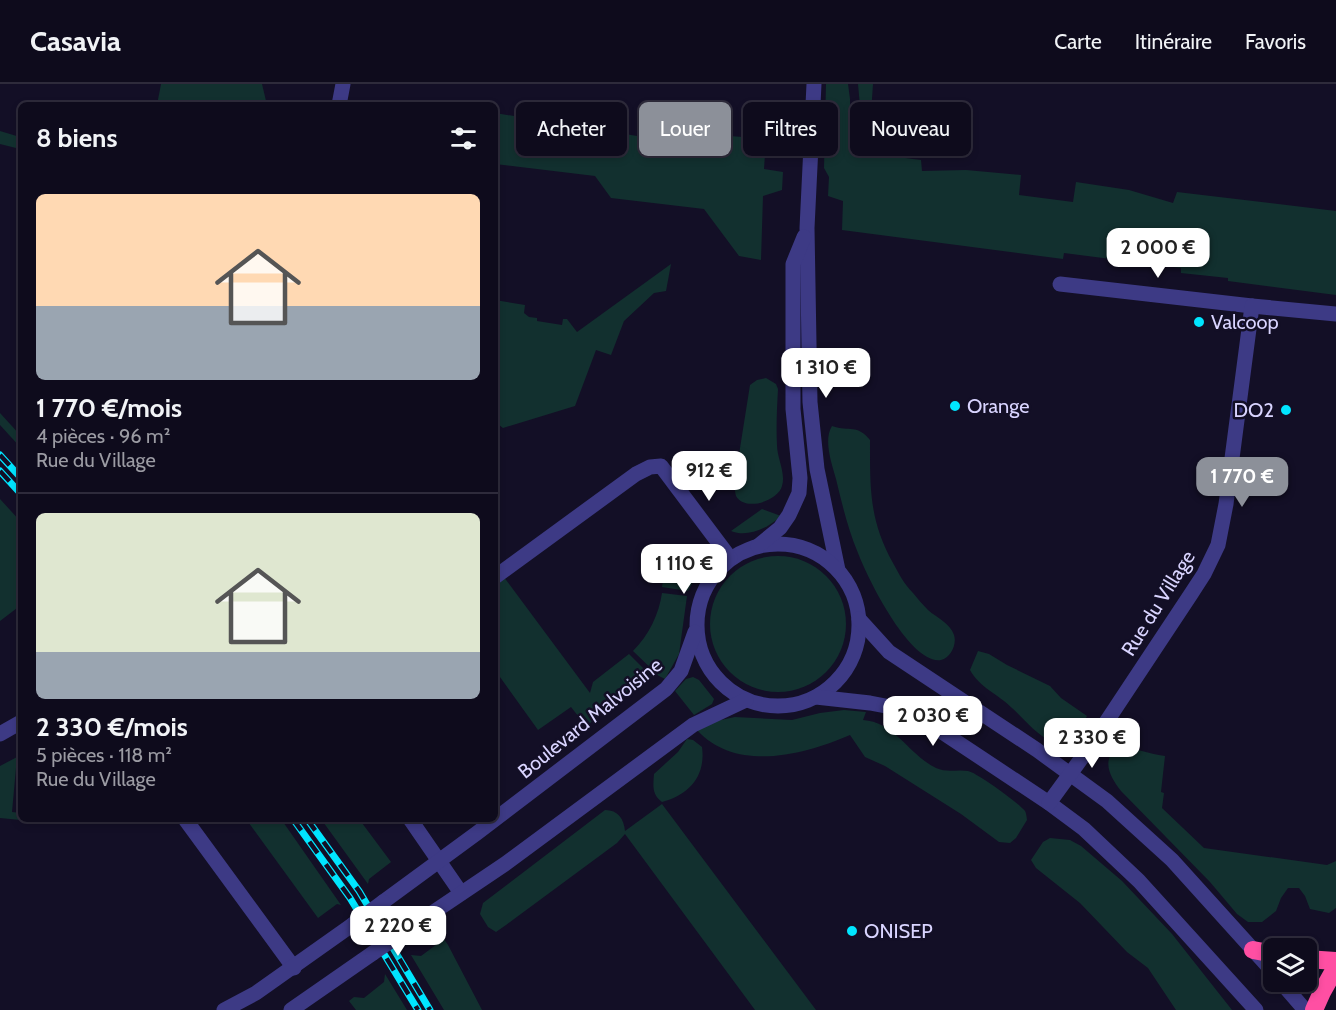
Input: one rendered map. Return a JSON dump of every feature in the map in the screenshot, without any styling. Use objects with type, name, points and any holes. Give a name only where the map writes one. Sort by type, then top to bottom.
[{"type":"highway","points":[[1253,950],[1263,952]]},
{"type":"highway","points":[[1317,960],[1336,961]]},
{"type":"highway","points":[[1314,1010],[1336,967]]},
{"type":"street","points":[[340,102],[343,84]]},
{"type":"street","points":[[814,84],[807,228],[810,402],[817,469],[838,570]]},
{"type":"street","points":[[758,546],[787,544],[802,547],[828,560],[838,570],[853,593],[859,619],[856,650],[835,683],[816,697],[803,703],[782,706],[760,704],[746,700],[727,688],[711,672],[698,644],[696,629],[697,612],[705,589],[718,569],[730,558],[758,546],[780,528],[799,493],[800,478],[794,409],[793,264],[807,228]]},
{"type":"street","points":[[1060,284],[1336,314]]},
{"type":"street","name":"Rue du Village","points":[[1050,803],[1191,594],[1218,545],[1226,504],[1252,306]]},
{"type":"street","points":[[498,575],[636,474],[650,467],[661,466],[730,558]]},
{"type":"street","points":[[859,619],[889,652],[1071,774],[1107,801],[1172,860],[1263,961]]},
{"type":"street","name":"Boulevard Malvoisine","points":[[498,816],[666,689],[686,661],[696,629]]},
{"type":"street","points":[[816,697],[870,702],[896,708],[939,730],[1050,803],[1084,830],[1139,881],[1256,1010]]},
{"type":"street","points":[[291,1010],[505,864],[693,725],[746,700]]},
{"type":"street","points":[[0,734],[18,724]]},
{"type":"street","points":[[187,822],[294,968]]},
{"type":"street","points":[[412,822],[461,893]]},
{"type":"street","name":"Boulevard Malvoisine","points":[[224,1010],[256,993],[294,968],[490,822]]},
{"type":"street","points":[[1289,992],[1305,1010]]},
{"type":"green space","points":[[161,84],[262,84],[266,102],[158,102]]},
{"type":"green space","points":[[826,84],[848,84],[850,156],[889,156],[921,160],[922,171],[966,170],[1021,175],[1019,195],[1073,202],[1076,182],[1129,190],[1173,203],[1177,192],[1336,211],[1336,295],[1181,273],[1181,268],[1064,253],[1063,259],[842,230],[843,201],[828,196],[829,177],[824,168],[824,156],[838,156],[838,102],[826,102]]},
{"type":"green space","points":[[858,84],[873,84],[872,102],[860,102]]},
{"type":"green space","points":[[498,113],[516,116],[516,156],[627,156],[627,134],[639,136],[639,156],[731,156],[731,136],[743,137],[743,156],[765,156],[764,169],[783,172],[782,190],[763,196],[761,260],[739,256],[704,209],[611,198],[595,176],[498,164]]},
{"type":"green space","points":[[0,131],[18,136],[18,148],[0,144]]},
{"type":"green space","points":[[671,264],[666,291],[654,293],[624,321],[611,355],[596,350],[575,406],[503,428],[498,424],[498,300],[525,305],[524,313],[529,317],[537,318],[537,321],[562,325],[563,319],[567,319],[577,332]]},
{"type":"green space","points":[[766,378],[776,384],[778,389],[777,445],[783,481],[774,496],[761,503],[753,504],[740,501],[736,496],[734,486],[750,385]]},
{"type":"green space","points":[[0,413],[18,433],[18,445],[0,425]]},
{"type":"green space","points":[[832,426],[857,430],[870,440],[872,503],[879,532],[893,563],[907,586],[928,610],[952,631],[955,639],[954,646],[945,659],[929,658],[916,649],[903,635],[870,581],[851,535],[831,459],[828,438]]},
{"type":"green space","points":[[0,499],[18,519],[18,607],[0,621]]},
{"type":"green space","points":[[762,509],[781,516],[758,531],[737,533],[731,531]]},
{"type":"green space","points":[[705,551],[703,564],[688,591],[662,587],[663,581]]},
{"type":"green space","points":[[778,556],[804,562],[826,576],[840,598],[846,624],[840,650],[826,672],[804,686],[778,692],[752,686],[730,672],[716,650],[710,624],[716,598],[730,576],[752,562]]},
{"type":"green space","points":[[498,569],[590,693],[593,682],[629,654],[652,677],[586,726],[571,707],[538,730],[498,674]]},
{"type":"green space","points":[[662,593],[687,596],[679,654],[665,679],[633,651],[652,624]]},
{"type":"green space","points":[[978,651],[989,654],[1050,686],[1061,698],[1087,716],[1077,734],[1067,743],[1055,743],[1036,731],[974,676],[970,670]]},
{"type":"green space","points":[[693,677],[699,680],[714,699],[712,704],[694,715],[675,691],[686,679]]},
{"type":"green space","points":[[844,710],[866,712],[863,720],[884,727],[936,768],[968,771],[1007,796],[1026,814],[1027,820],[1016,838],[1010,843],[999,842],[961,814],[885,766],[865,757],[850,735],[792,754],[750,756],[731,752],[713,743],[697,730],[716,721],[735,717],[792,720]]},
{"type":"green space","points":[[687,739],[693,740],[702,747],[703,757],[698,775],[694,783],[680,795],[662,802],[653,786],[654,774],[678,752]]},
{"type":"green space","points":[[1117,747],[1165,756],[1161,792],[1164,793],[1162,808],[1204,848],[1327,865],[1336,861],[1336,908],[1329,913],[1310,909],[1299,888],[1288,888],[1276,911],[1262,922],[1248,922],[1237,914],[1210,882],[1117,786],[1108,763],[1112,752]]},
{"type":"green space","points":[[17,757],[12,812],[18,813],[18,820],[0,818],[0,766]]},
{"type":"green space","points":[[662,804],[816,1010],[755,1010],[625,834],[617,843],[496,932],[488,927],[480,914],[483,903],[605,810],[619,816],[625,831]]},
{"type":"green space","points":[[248,822],[283,822],[341,905],[337,904],[318,918]]},
{"type":"green space","points":[[323,822],[361,822],[391,862],[369,879],[368,884]]},
{"type":"green space","points":[[1050,838],[1070,840],[1081,846],[1122,881],[1172,934],[1232,1010],[1176,1010],[1148,968],[1127,952],[1080,903],[1036,868],[1031,860],[1043,842]]},
{"type":"green space","points":[[444,939],[482,1010],[444,1010],[411,955],[421,956]]},
{"type":"green space","points":[[385,974],[407,1010],[356,1010],[349,1001],[354,997],[364,998],[384,982]]},
{"type":"railway","points":[[0,455],[18,475]]},
{"type":"railway","points":[[0,471],[18,491]]},
{"type":"railway","points":[[295,822],[350,898],[418,1010]]},
{"type":"railway","points":[[309,822],[359,891],[430,1010]]},
{"type":"place","name":"Valcoop","points":[[1199,322]]},
{"type":"place","name":"Orange","points":[[955,406]]},
{"type":"place","name":"DO2","points":[[1286,410]]},
{"type":"place","name":"ONISEP","points":[[852,931]]}]
